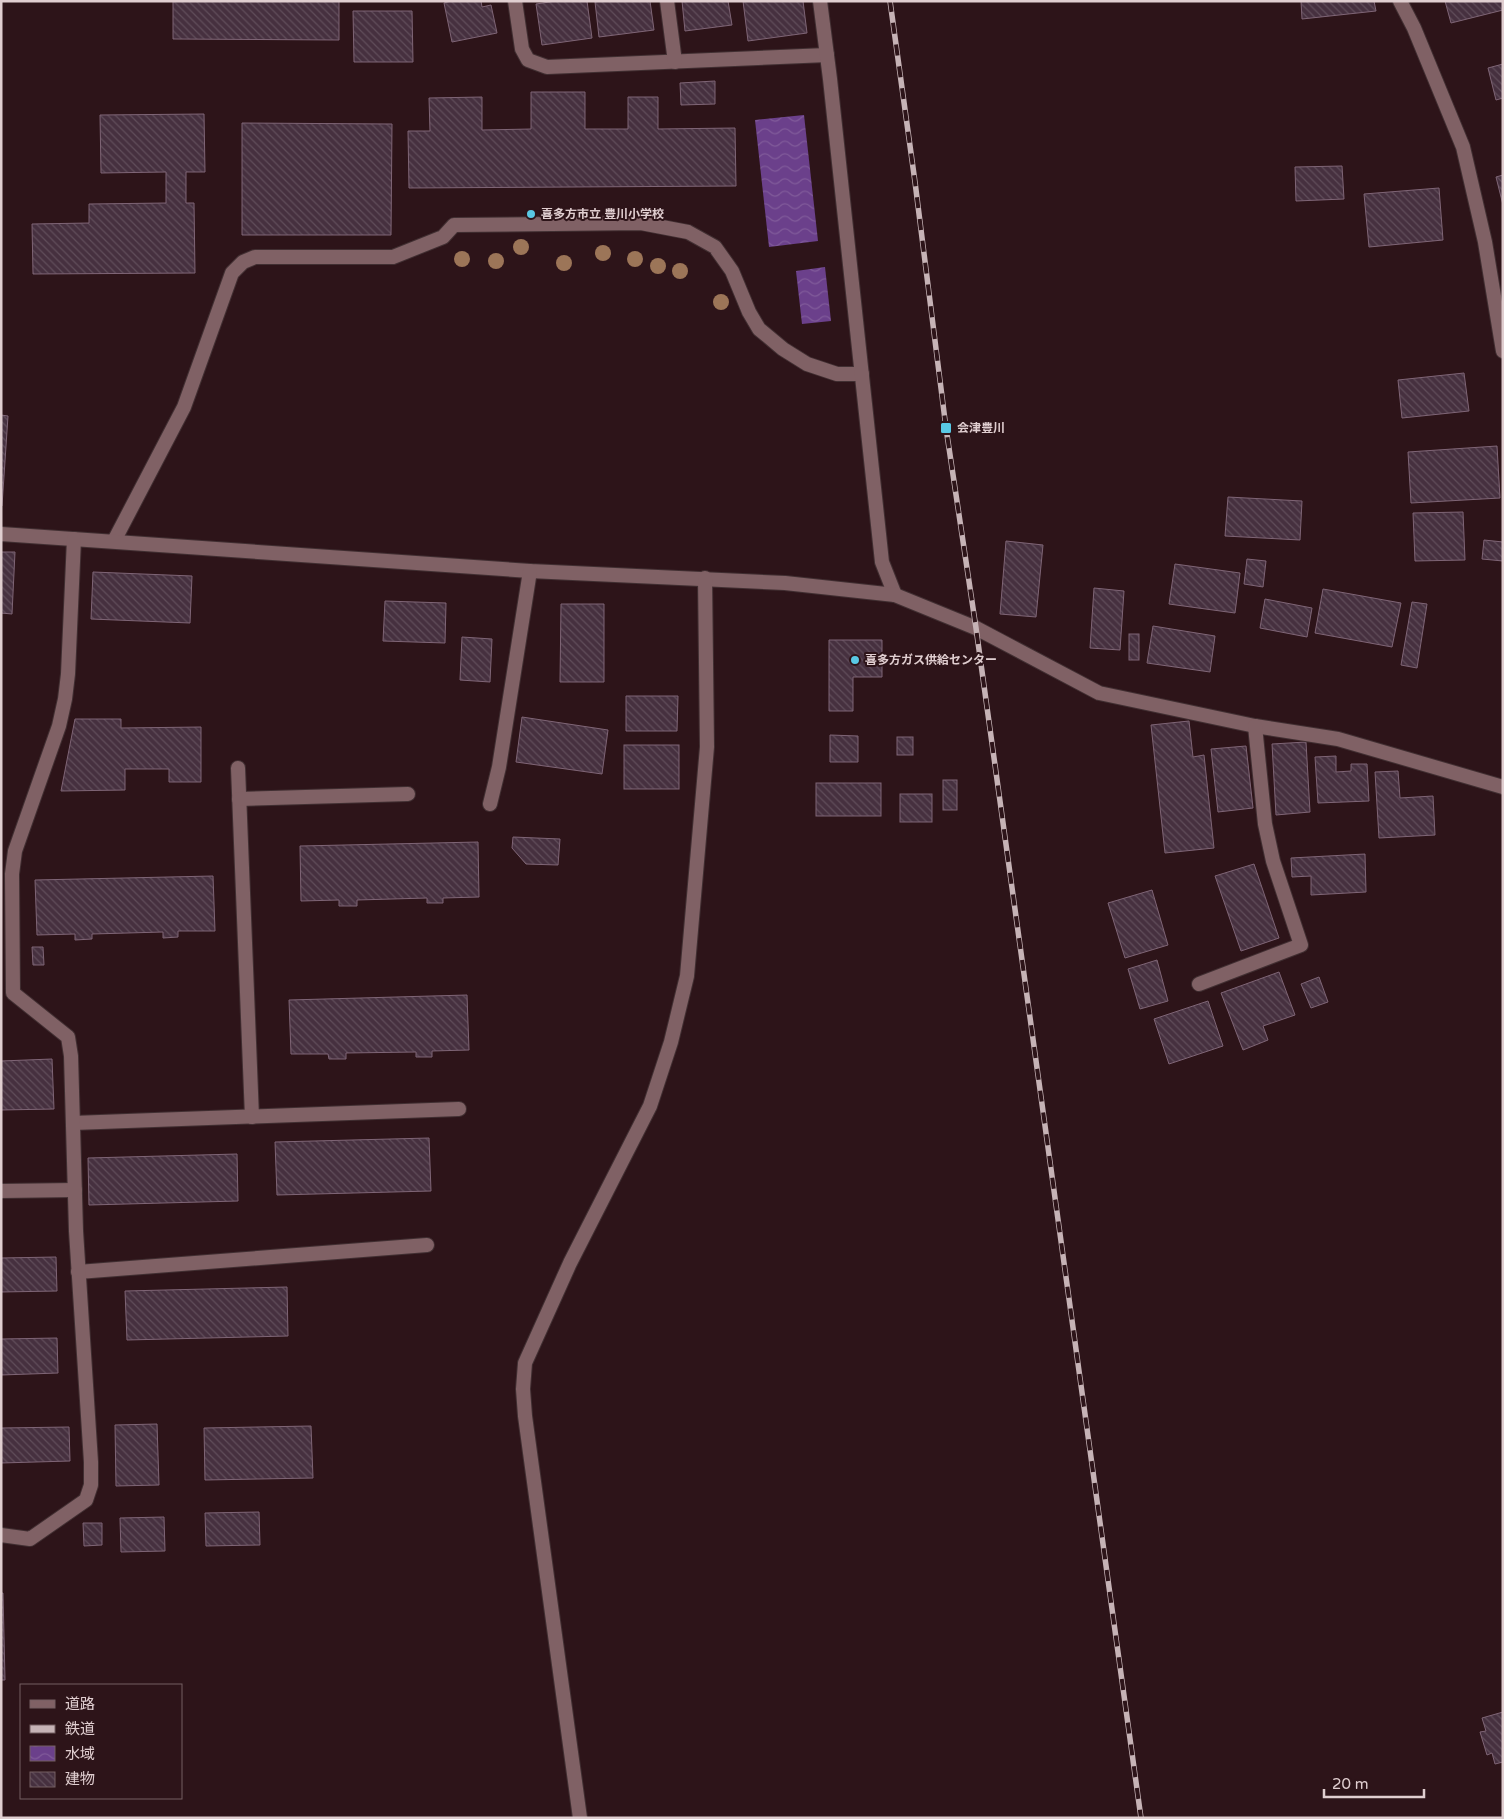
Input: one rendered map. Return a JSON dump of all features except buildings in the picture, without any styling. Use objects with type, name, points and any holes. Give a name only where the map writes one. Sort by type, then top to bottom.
[{"type":"street","points":[[515,1],[522,49],[528,60],[547,67],[827,56]]},
{"type":"street","points":[[667,1],[675,62]]},
{"type":"street","points":[[820,1],[882,562],[895,595]]},
{"type":"street","points":[[1400,1],[1414,28],[1463,146],[1485,242],[1503,351]]},
{"type":"street","points":[[114,542],[184,407],[232,273],[243,262],[255,257],[393,257],[443,237],[454,225],[641,223],[665,226],[688,232],[715,248],[732,271],[749,312],[759,329],[783,349],[806,364],[837,374],[862,374]]},
{"type":"street","points":[[1,534],[530,571],[785,583],[895,595],[976,628],[1099,693],[1255,726],[1338,739],[1503,787]]},
{"type":"street","points":[[1,1535],[30,1539],[86,1500],[91,1485],[78,1272],[71,1056],[68,1037],[13,993],[12,874],[15,851],[59,726],[65,699],[68,674],[74,539]]},
{"type":"street","points":[[490,804],[499,766],[530,571]]},
{"type":"street","points":[[580,1818],[525,1416],[523,1389],[525,1363],[570,1263],[650,1106],[670,1042],[687,976],[706,747],[705,578]]},
{"type":"street","points":[[1199,984],[1301,945],[1273,861],[1264,824],[1255,726]]},
{"type":"street","points":[[238,768],[252,1117]]},
{"type":"street","points":[[239,798],[408,794]]},
{"type":"street","points":[[73,1123],[459,1108]]},
{"type":"street","points":[[1,1191],[75,1190]]},
{"type":"street","points":[[78,1272],[427,1245]]},
{"type":"water","points":[[804,115],[818,241],[769,247],[755,120]]},
{"type":"water","points":[[825,267],[831,321],[802,324],[796,271]]},
{"type":"railway","points":[[890,1],[946,428],[976,628],[1141,1818]]},
{"type":"place","name":"喜多方市立 豊川小学校","points":[[531,214]]},
{"type":"place","name":"会津豊川","points":[[946,428]]},
{"type":"place","name":"喜多方ガス供給センター","points":[[855,660]]}]
